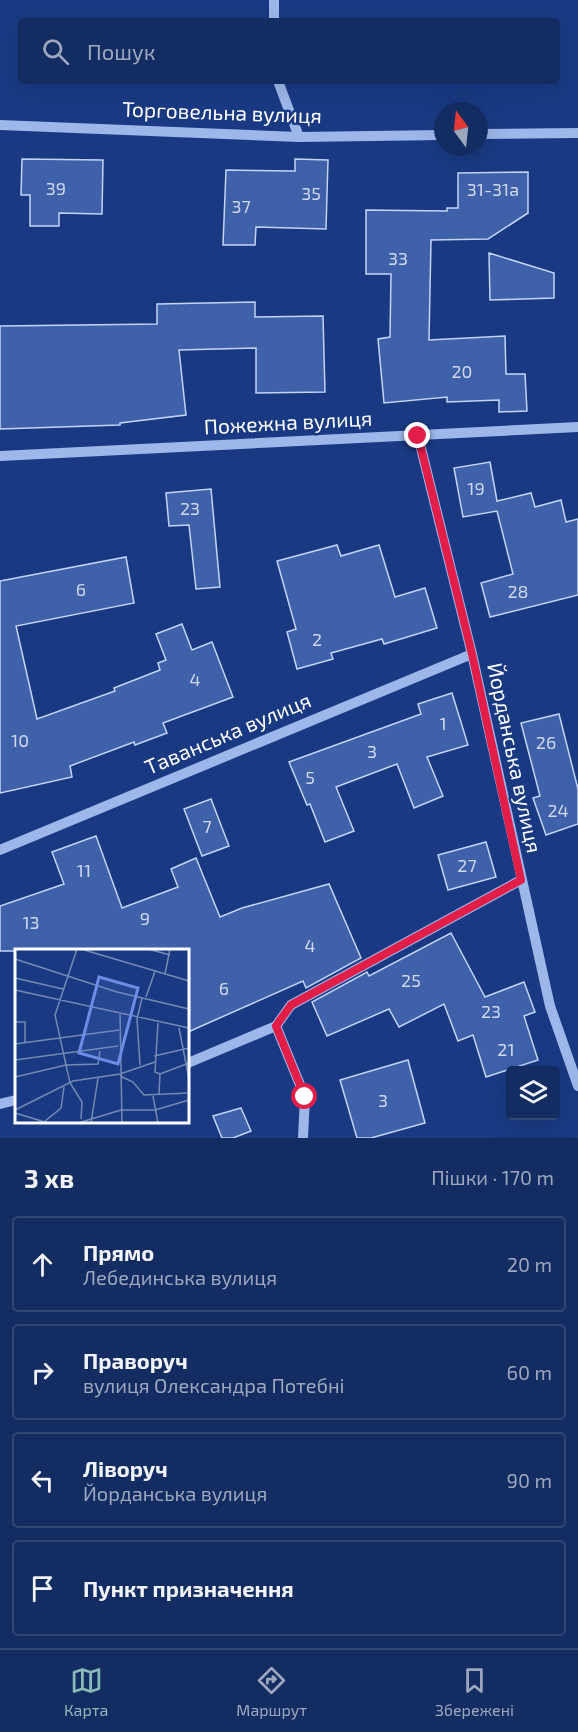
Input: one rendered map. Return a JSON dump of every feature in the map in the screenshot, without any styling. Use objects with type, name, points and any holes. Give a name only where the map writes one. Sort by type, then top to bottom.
[{"type":"street","points":[[274,0],[274,18]]},
{"type":"street","points":[[279,84],[299,137]]},
{"type":"street","name":"Торговельна вулиця","points":[[0,125],[299,137],[434,135]]},
{"type":"street","points":[[488,134],[578,133]]},
{"type":"street","name":"Пожежна вулиця","points":[[0,456],[578,427]]},
{"type":"street","name":"Йорданська вулиця","points":[[418,436],[472,654],[550,1006],[578,1086]]},
{"type":"street","name":"Таванська вулиця","points":[[0,850],[472,654]]},
{"type":"street","points":[[189,1063],[276,1026],[291,1005],[521,880]]},
{"type":"street","points":[[276,1026],[305,1097],[303,1138]]},
{"type":"street","points":[[0,1104],[15,1100]]},
{"type":"building","points":[[22,159],[103,160],[102,214],[59,213],[59,226],[30,226],[30,195],[21,195]]},
{"type":"building","points":[[295,159],[328,160],[326,229],[256,227],[255,245],[223,245],[226,170],[295,171]]},
{"type":"building","points":[[528,172],[528,213],[488,239],[431,240],[429,340],[505,336],[506,374],[525,374],[527,411],[499,412],[499,400],[447,402],[447,397],[384,403],[378,339],[390,337],[391,274],[366,274],[366,210],[447,211],[447,208],[458,208],[458,173]]},
{"type":"building","points":[[489,253],[554,273],[554,298],[490,300]]},
{"type":"building","points":[[255,302],[255,317],[323,316],[325,392],[256,393],[256,348],[179,350],[186,415],[120,423],[120,425],[0,429],[0,326],[157,324],[157,304]]},
{"type":"building","points":[[490,462],[497,501],[531,493],[535,507],[561,500],[566,522],[578,519],[578,595],[490,617],[481,583],[513,574],[497,511],[463,517],[454,468]]},
{"type":"building","points":[[211,489],[220,587],[196,589],[189,525],[169,526],[166,493]]},
{"type":"building","points":[[337,545],[341,556],[379,545],[395,597],[425,588],[437,628],[384,644],[382,639],[331,653],[333,659],[297,669],[287,632],[296,629],[277,561]]},
{"type":"building","points":[[126,557],[134,603],[16,626],[37,719],[115,691],[114,688],[160,670],[158,663],[166,660],[156,634],[182,624],[192,650],[212,642],[233,697],[163,723],[167,733],[135,745],[134,742],[70,766],[72,777],[0,793],[0,581]]},
{"type":"building","points":[[452,693],[468,745],[427,757],[443,796],[414,808],[397,764],[336,787],[354,831],[325,842],[310,804],[307,805],[289,762],[421,714],[418,704]]},
{"type":"building","points":[[559,714],[578,789],[578,824],[546,835],[533,798],[540,796],[521,723]]},
{"type":"building","points":[[211,799],[229,846],[202,856],[184,809]]},
{"type":"building","points":[[96,836],[122,908],[178,887],[171,869],[196,858],[220,917],[242,908],[329,884],[361,958],[306,988],[303,981],[189,1032],[189,949],[15,949],[15,951],[0,951],[0,906],[64,884],[52,852]]},
{"type":"building","points":[[486,842],[496,877],[448,890],[438,855]]},
{"type":"building","points":[[451,933],[485,997],[524,982],[535,1012],[524,1016],[538,1060],[520,1066],[506,1066],[506,1070],[486,1077],[473,1035],[458,1041],[444,1004],[399,1027],[389,1009],[327,1036],[312,1002],[367,972],[369,976]]},
{"type":"building","points":[[408,1060],[425,1123],[371,1138],[357,1138],[340,1080]]},
{"type":"building","points":[[241,1108],[251,1131],[233,1138],[222,1138],[213,1116]]},
{"type":"route","points":[[305,1097],[276,1026],[291,1005],[521,880],[472,654],[418,436]]}]
